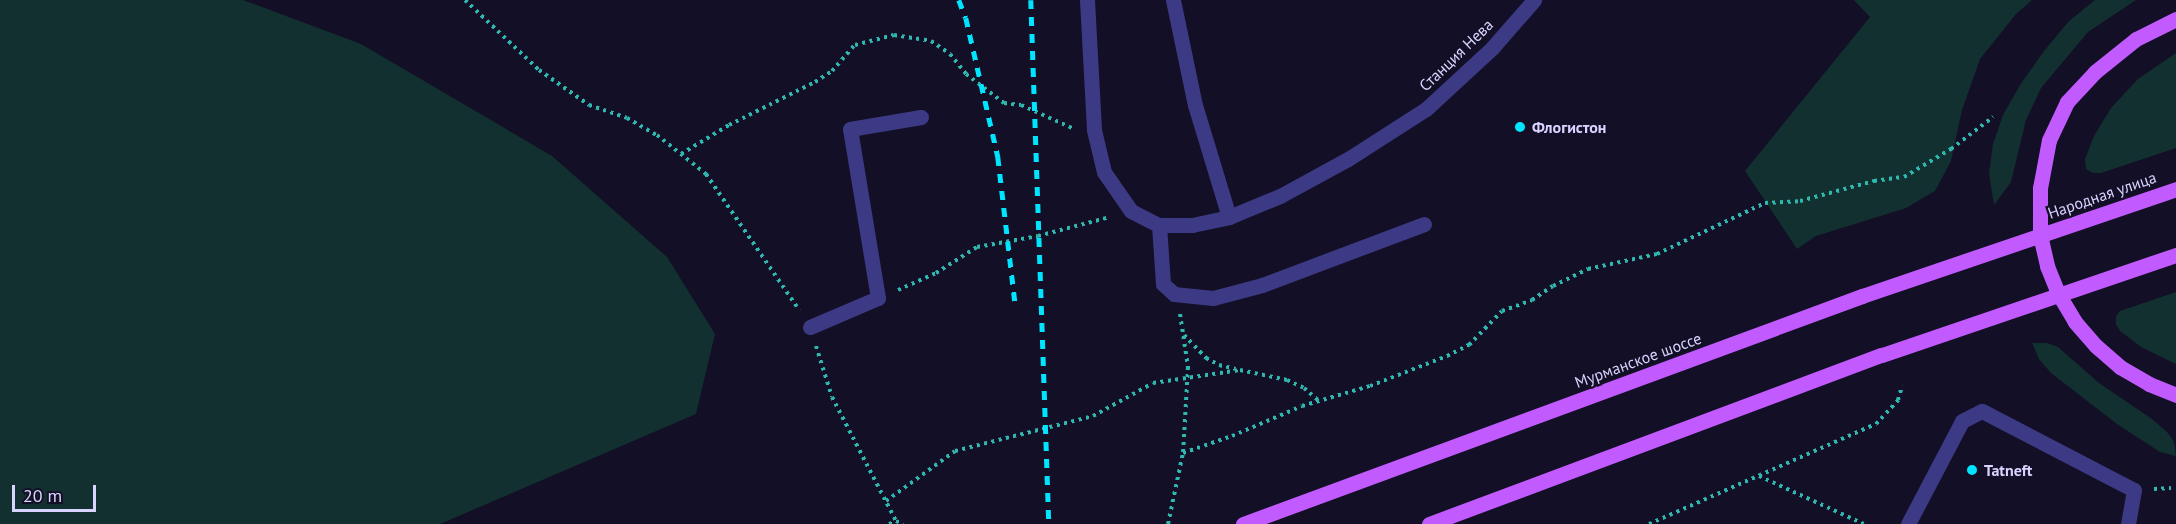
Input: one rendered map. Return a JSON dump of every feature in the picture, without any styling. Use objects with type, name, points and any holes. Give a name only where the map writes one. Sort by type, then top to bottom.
[{"type":"main road","points":[[2175,18],[2136,39],[2095,72],[2067,102],[2049,140],[2040,188],[2040,235],[2047,266],[2059,295],[2075,322],[2096,346],[2120,367],[2149,384],[2176,395]]},
{"type":"main road","name":"Народная улица","points":[[2040,235],[2176,189]]},
{"type":"main road","name":"Мурманское шоссе","points":[[1246,523],[1862,296],[2040,235]]},
{"type":"main road","points":[[1429,524],[1882,355],[2176,255]]},
{"type":"street","points":[[1088,0],[1097,141],[1104,172],[1131,211],[1159,225],[1163,284],[1174,294],[1213,298],[1262,285],[1424,224]]},
{"type":"street","points":[[1173,0],[1195,105],[1228,217]]},
{"type":"street","name":"Станция Нева","points":[[1159,225],[1192,225],[1228,217],[1280,196],[1348,159],[1426,109],[1492,48],[1534,0]]},
{"type":"street","points":[[810,327],[878,298],[850,129],[921,117]]},
{"type":"street","points":[[1908,524],[1962,421],[1982,411],[2134,490],[2128,524]]},
{"type":"path","points":[[465,0],[539,70],[589,105],[627,118],[657,135],[706,174],[810,327],[832,397],[896,521],[903,524]]},
{"type":"path","points":[[681,154],[729,125],[815,82],[832,71],[855,45],[894,35],[931,41],[950,54],[966,74],[1004,103],[1034,110],[1097,141]]},
{"type":"path","points":[[1183,453],[1319,401],[1370,386],[1461,349],[1468,345],[1502,311],[1532,300],[1553,286],[1588,269],[1615,261],[1657,254],[1764,202],[1800,201],[1874,181],[1904,177],[1951,149],[1993,117]]},
{"type":"path","points":[[878,298],[936,273],[977,247],[1038,236],[1131,211]]},
{"type":"path","points":[[1168,524],[1183,453],[1188,378],[1184,334],[1174,294]]},
{"type":"path","points":[[1184,334],[1206,358],[1219,365],[1287,380],[1304,388],[1319,401]]},
{"type":"path","points":[[886,501],[955,451],[1093,416],[1153,383],[1240,369]]},
{"type":"path","points":[[1649,524],[1876,424],[1898,400],[1902,387]]},
{"type":"path","points":[[1758,475],[1864,524]]},
{"type":"path","points":[[889,524],[896,521]]},
{"type":"green space","points":[[0,0],[243,0],[361,44],[552,156],[667,257],[715,334],[696,414],[440,524],[0,524]]},
{"type":"green space","points":[[1854,0],[2032,0],[2016,14],[1980,59],[1962,110],[1951,161],[1935,191],[1906,208],[1816,236],[1797,249],[1745,171],[1870,17]]},
{"type":"green space","points":[[2095,0],[2136,0],[2088,32],[2041,88],[2026,120],[2011,182],[1994,205],[1989,173],[1993,144],[2003,115],[2020,85],[2044,51],[2069,21]]},
{"type":"green space","points":[[2176,53],[2176,148],[2101,173],[2093,173],[2086,169],[2085,159],[2094,136],[2111,108],[2138,79]]},
{"type":"green space","points":[[2176,292],[2176,364],[2141,347],[2120,331],[2116,324],[2116,316],[2120,311]]},
{"type":"green space","points":[[2032,343],[2047,343],[2058,347],[2099,383],[2152,419],[2167,432],[2174,442],[2176,456],[2160,452],[2117,424],[2051,373],[2039,359]]},
{"type":"railway","points":[[959,0],[966,18],[998,157],[1015,301]]},
{"type":"railway","points":[[1031,0],[1049,524]]},
{"type":"place","name":"Флогистон","points":[[1520,127]]},
{"type":"place","name":"Tatneft","points":[[1972,470]]}]
